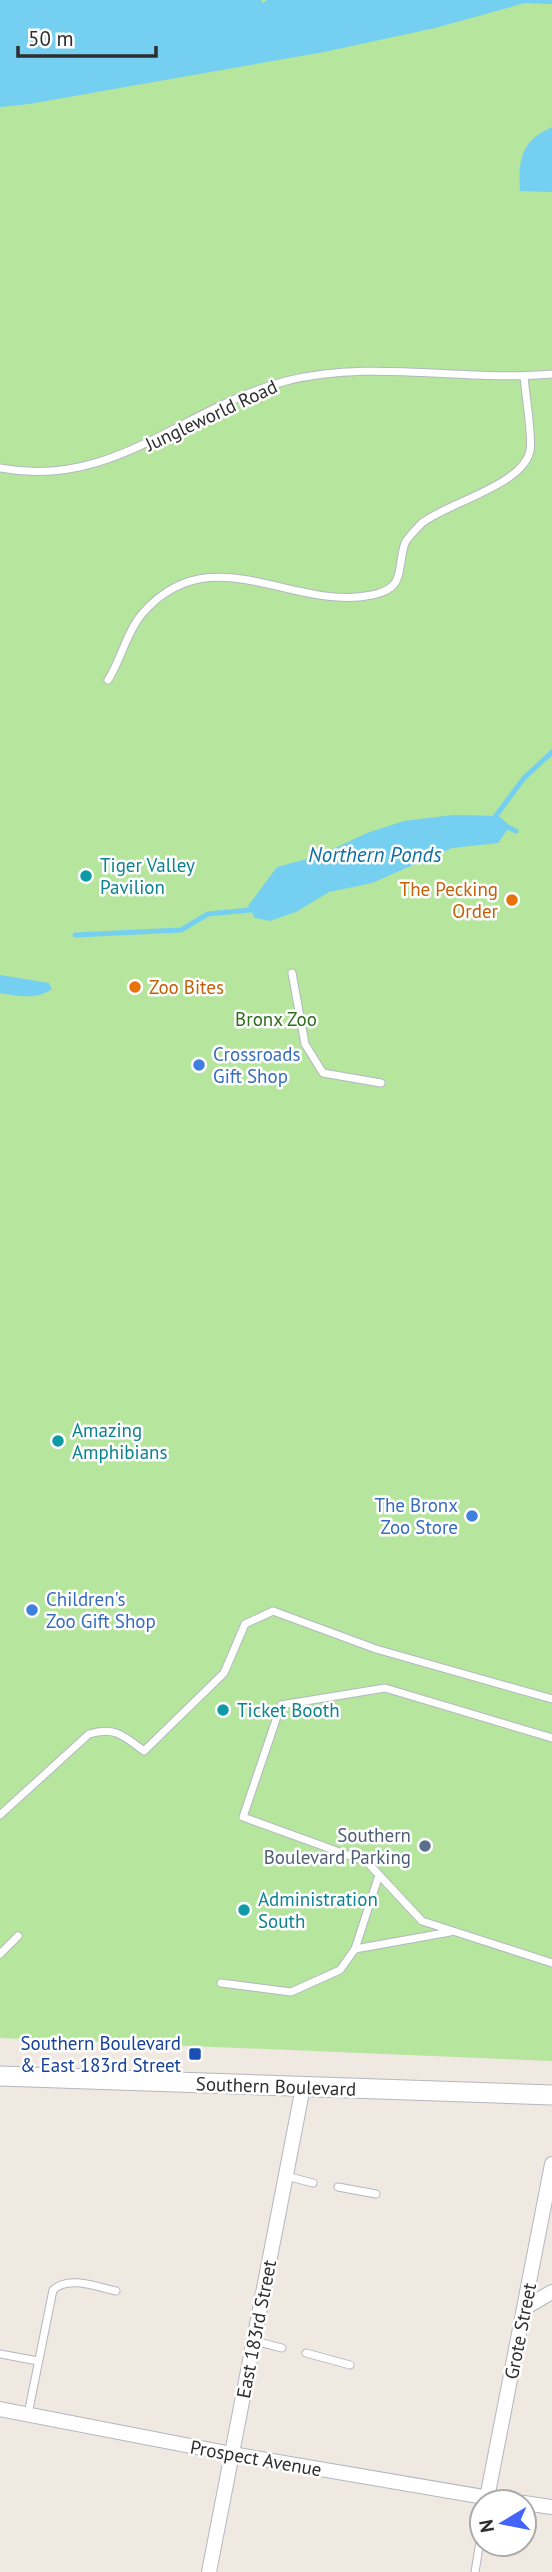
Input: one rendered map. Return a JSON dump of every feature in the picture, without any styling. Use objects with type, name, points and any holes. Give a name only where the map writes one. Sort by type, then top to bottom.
[{"type":"main road","name":"Southern Boulevard","points":[[0,2076],[552,2095]]},
{"type":"street","name":"East 183rd Street","points":[[209,2572],[303,2087]]},
{"type":"street","name":"Grote Street","points":[[489,2488],[552,2164]]},
{"type":"street","points":[[526,2306],[552,2292]]},
{"type":"street","name":"Prospect Avenue","points":[[0,2409],[468,2497]]},
{"type":"lane","name":"Jungleworld Road","points":[[0,468],[38,473],[93,465],[130,452],[257,390],[297,379],[370,372],[524,376],[552,374]]},
{"type":"lane","points":[[108,680],[139,617],[161,594],[191,581],[228,576],[347,599],[389,591],[399,579],[406,541],[423,522],[519,470],[530,451],[524,376]]},
{"type":"lane","points":[[292,973],[305,1044],[323,1073],[381,1083]]},
{"type":"lane","points":[[0,1815],[89,1734],[104,1729],[122,1735],[144,1751],[224,1673],[245,1625],[272,1611],[376,1649],[552,1699]]},
{"type":"lane","points":[[552,1738],[385,1688],[281,1704],[243,1817],[367,1863],[422,1922],[552,1963]]},
{"type":"lane","points":[[221,1983],[291,1992],[340,1970],[355,1949],[379,1875]]},
{"type":"lane","points":[[355,1949],[454,1932]]},
{"type":"lane","points":[[0,1954],[18,1936]]},
{"type":"lane","points":[[286,2176],[313,2183]]},
{"type":"lane","points":[[338,2187],[376,2194]]},
{"type":"lane","points":[[28,2414],[53,2290],[59,2284],[70,2282],[116,2291]]},
{"type":"lane","points":[[254,2341],[282,2348]]},
{"type":"lane","points":[[306,2353],[350,2365]]},
{"type":"lane","points":[[0,2354],[38,2361]]},
{"type":"green space","name":"Bronx Zoo","points":[[0,0],[552,0],[552,2061],[0,2038]]},
{"type":"water","points":[[0,0],[261,0],[263,3],[267,0],[552,0],[552,4],[525,3],[435,28],[324,52],[0,107]]},
{"type":"water","points":[[552,127],[552,192],[520,191],[520,169],[524,152],[534,138]]},
{"type":"water","name":"Northern Ponds","points":[[453,815],[499,816],[510,826],[498,843],[452,848],[372,883],[329,892],[296,912],[270,921],[255,918],[248,906],[277,867],[318,856],[367,833],[404,821]]},
{"type":"water","points":[[0,975],[49,983],[52,989],[34,996],[0,993]]},
{"type":"waterway","points":[[492,821],[524,778],[552,752]]},
{"type":"waterway","points":[[503,825],[516,831]]},
{"type":"waterway","points":[[75,935],[181,930],[208,914],[250,910],[256,907]]},
{"type":"place","name":"Tiger Valley Pavilion","points":[[86,876]]},
{"type":"place","name":"The Pecking Order","points":[[512,900]]},
{"type":"place","name":"Zoo Bites","points":[[135,987]]},
{"type":"place","name":"Crossroads Gift Shop","points":[[199,1065]]},
{"type":"place","name":"Amazing Amphibians","points":[[58,1441]]},
{"type":"place","name":"The Bronx Zoo Store","points":[[472,1516]]},
{"type":"place","name":"Children's Zoo Gift Shop","points":[[32,1610]]},
{"type":"place","name":"Ticket Booth","points":[[223,1710]]},
{"type":"place","name":"Southern Boulevard Parking","points":[[425,1846]]},
{"type":"place","name":"Administration South","points":[[244,1910]]},
{"type":"place","name":"Southern Boulevard & East 183rd Street","points":[[195,2054]]}]
